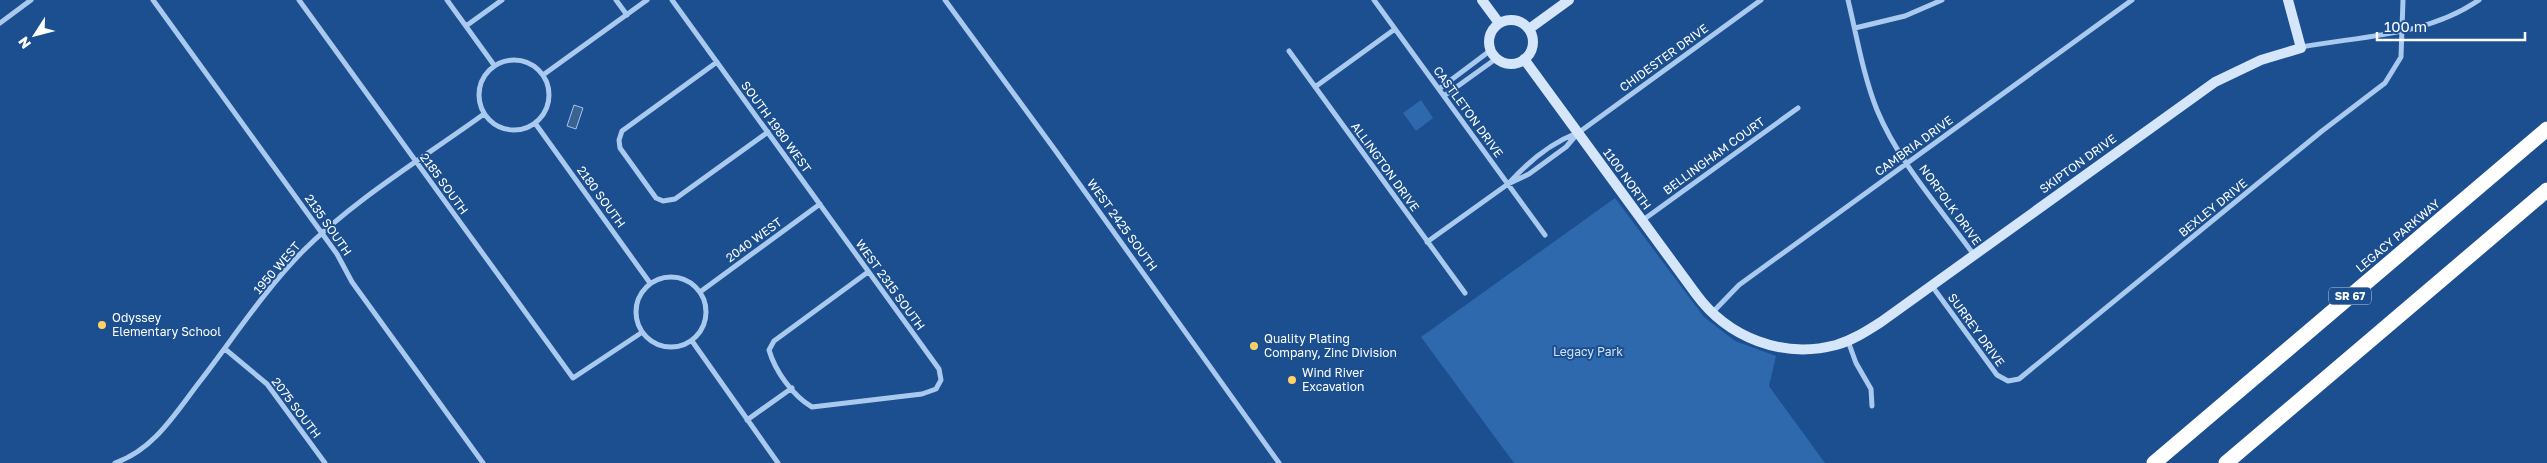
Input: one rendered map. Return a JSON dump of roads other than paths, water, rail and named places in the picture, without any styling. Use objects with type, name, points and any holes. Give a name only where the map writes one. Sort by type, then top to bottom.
[{"type":"highway","name":"LEGACY PARKWAY","points":[[2154,463],[2547,129]]},
{"type":"highway","points":[[2226,463],[2547,190]]},
{"type":"street","points":[[0,22],[31,0]]},
{"type":"street","name":"2135 SOUTH","points":[[153,0],[322,234],[352,282],[483,463]]},
{"type":"street","name":"2185 SOUTH","points":[[299,0],[573,378],[641,332]]},
{"type":"street","points":[[447,0],[494,65]]},
{"type":"street","points":[[466,26],[502,0]]},
{"type":"street","points":[[616,0],[627,15]]},
{"type":"street","points":[[543,76],[647,0]]},
{"type":"street","name":"SOUTH 1980 WEST","points":[[672,0],[820,204]]},
{"type":"street","name":"WEST 2425 SOUTH","points":[[945,0],[1056,150],[1280,463]]},
{"type":"street","name":"CASTLETON DRIVE","points":[[1374,0],[1545,236]]},
{"type":"street","points":[[1482,0],[1499,23]]},
{"type":"street","points":[[1529,29],[1569,0]]},
{"type":"street","name":"CHIDESTER DRIVE","points":[[1578,133],[1761,0]]},
{"type":"street","name":"NORFOLK DRIVE","points":[[1848,0],[1866,77],[1877,110],[1907,163],[1974,255]]},
{"type":"street","points":[[1855,28],[1906,16],[1942,0]]},
{"type":"street","name":"CAMBRIA DRIVE","points":[[1711,313],[1739,285],[2132,0]]},
{"type":"street","points":[[2288,0],[2301,48]]},
{"type":"street","name":"BEXLEY DRIVE","points":[[2008,381],[2019,379],[2029,372],[2322,131],[2379,89],[2398,63],[2402,50],[2403,0]]},
{"type":"street","name":"SKIPTON DRIVE","points":[[1711,313],[1737,332],[1772,346],[1791,349],[1815,349],[1848,341],[1881,322],[1932,286],[2203,90],[2238,70],[2301,48],[2403,31],[2442,20],[2479,0]]},
{"type":"street","points":[[1516,20],[1529,29],[1532,45],[1524,59],[1511,63],[1494,54],[1490,38],[1499,23],[1516,20]]},
{"type":"street","points":[[1315,87],[1395,29]]},
{"type":"street","name":"ALLINGTON DRIVE","points":[[1289,52],[1465,294]]},
{"type":"street","points":[[1439,89],[1494,54]]},
{"type":"street","points":[[1444,96],[1494,54]]},
{"type":"street","name":"1100 NORTH","points":[[1524,59],[1711,313]]},
{"type":"street","points":[[507,60],[521,60],[533,66],[543,76],[548,88],[548,101],[544,113],[535,123],[525,128],[513,130],[502,128],[484,114],[479,101],[479,87],[484,75],[494,65],[507,60]]},
{"type":"street","points":[[717,62],[622,131],[619,140],[620,148],[656,198],[663,202],[675,199],[768,132]]},
{"type":"street","name":"BELLINGHAM COURT","points":[[1642,221],[1798,108]]},
{"type":"street","name":"1950 WEST","points":[[115,463],[128,458],[155,439],[287,268],[322,234],[484,114]]},
{"type":"street","name":"2180 SOUTH","points":[[535,123],[650,283]]},
{"type":"street","points":[[1508,184],[1524,167],[1561,140],[1578,133]]},
{"type":"street","points":[[1427,242],[1508,184],[1529,174],[1566,147],[1578,133]]},
{"type":"street","name":"WEST 2315 SOUTH","points":[[792,388],[802,401],[812,407],[922,394],[936,390],[941,380],[939,369],[820,204]]},
{"type":"street","name":"2040 WEST","points":[[700,292],[820,204]]},
{"type":"street","points":[[748,420],[792,388],[772,362],[769,350],[774,342],[868,272]]},
{"type":"street","points":[[662,277],[676,277],[690,282],[700,292],[706,304],[706,318],[701,331],[692,341],[679,347],[666,348],[652,343],[641,332],[636,321],[635,307],[640,293],[650,283],[662,277]]},
{"type":"street","name":"SURREY DRIVE","points":[[1932,286],[1992,370],[2008,381]]},
{"type":"street","points":[[692,341],[778,463]]},
{"type":"street","points":[[1848,341],[1856,363],[1871,389],[1872,406]]},
{"type":"street","name":"2075 SOUTH","points":[[225,349],[272,389],[325,463]]},
{"type":"place","name":"Odyssey Elementary School","points":[[102,325]]},
{"type":"place","name":"Quality Plating Company, Zinc Division","points":[[1254,346]]},
{"type":"place","name":"Wind River Excavation","points":[[1292,380]]},
{"type":"park label","name":"Legacy Park","points":[[1588,352]]}]
